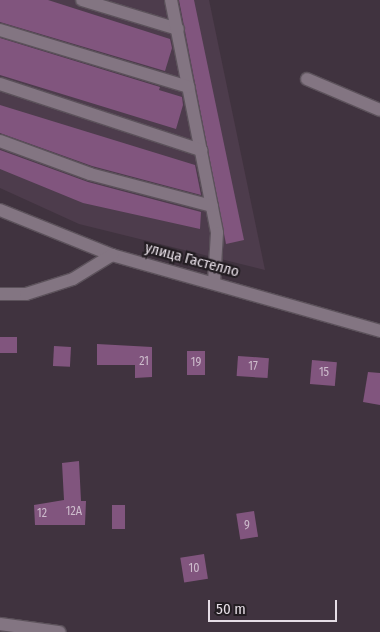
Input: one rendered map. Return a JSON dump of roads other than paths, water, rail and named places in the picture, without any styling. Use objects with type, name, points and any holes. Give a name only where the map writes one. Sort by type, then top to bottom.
[{"type":"street","points":[[82,0],[178,30]]},
{"type":"street","points":[[172,0],[217,234],[214,282]]},
{"type":"street","points":[[0,30],[189,87]]},
{"type":"street","points":[[307,79],[380,110]]},
{"type":"street","points":[[0,84],[201,150]]},
{"type":"street","points":[[0,141],[90,174],[212,206]]},
{"type":"street","name":"улица Гастелло","points":[[0,210],[112,255],[214,282],[380,331]]},
{"type":"street","points":[[0,294],[26,294],[73,279],[112,255]]},
{"type":"street","points":[[0,624],[58,632]]}]
